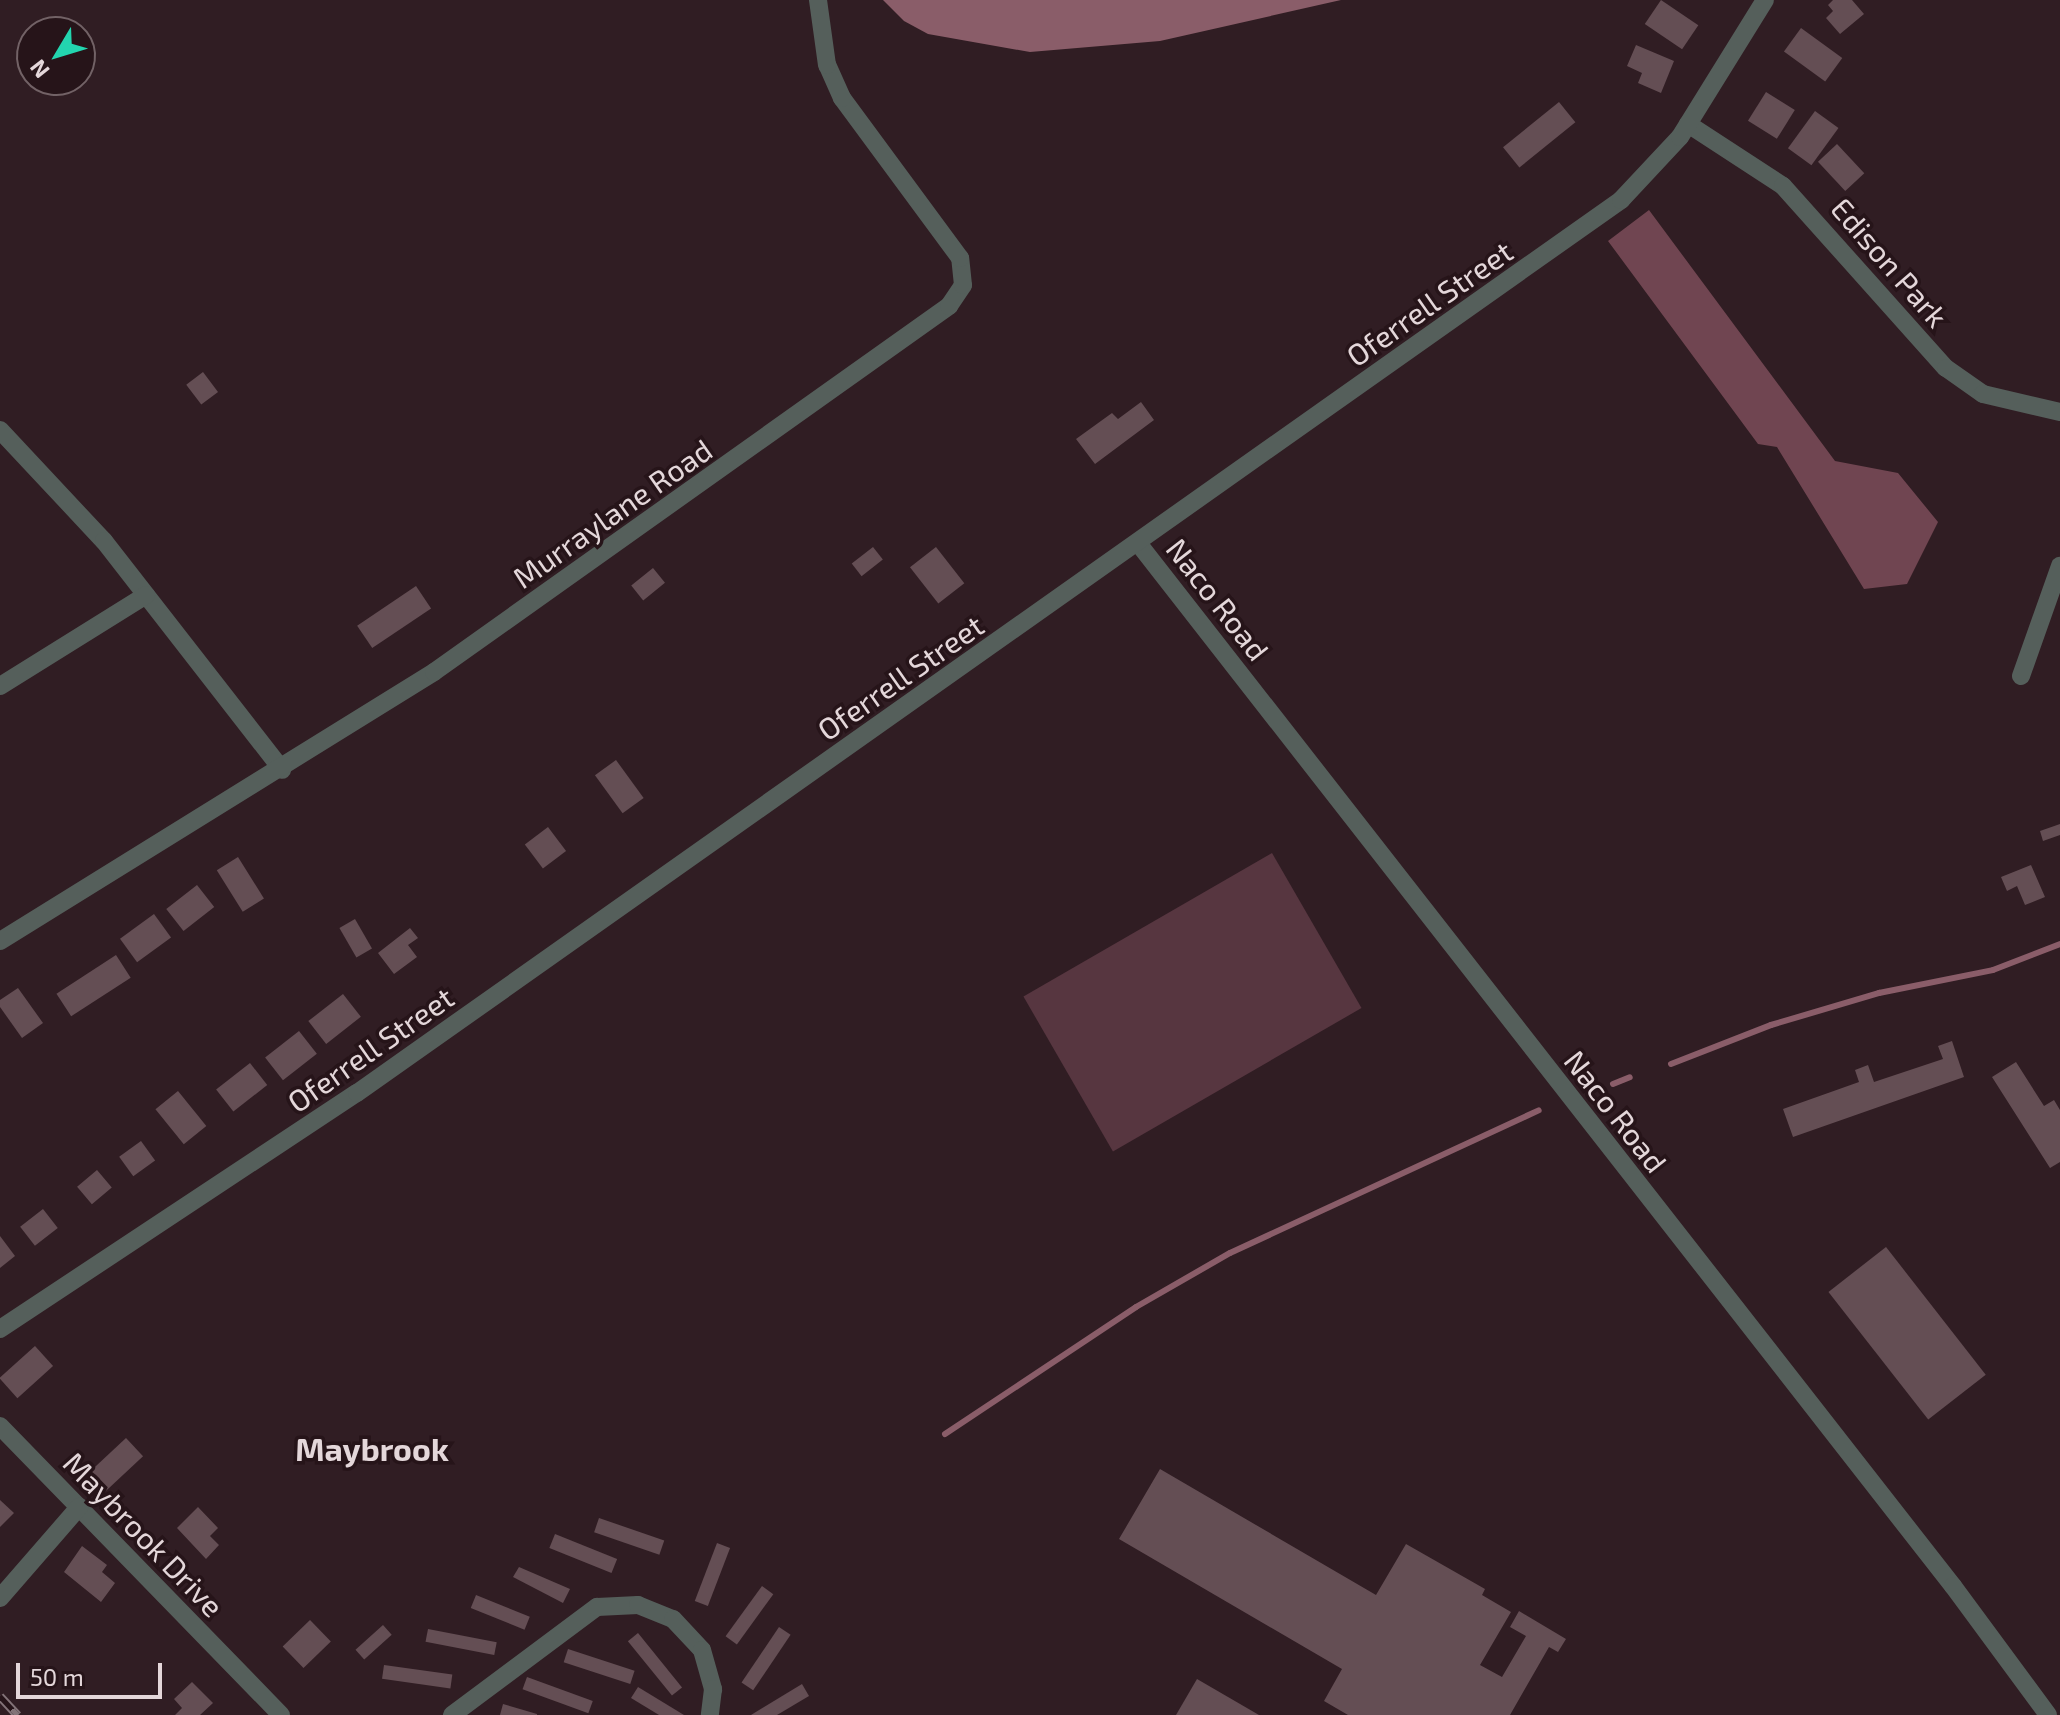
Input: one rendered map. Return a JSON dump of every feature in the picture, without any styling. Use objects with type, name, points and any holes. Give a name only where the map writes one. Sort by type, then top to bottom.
[{"type":"street","name":"Murraylane Road","points":[[0,941],[282,770],[622,541],[949,306],[963,285],[960,258],[842,98],[827,65],[818,0]]},
{"type":"street","name":"Oferrell Street","points":[[0,1329],[357,1093],[1621,200],[1688,124],[1765,0]]},
{"type":"street","name":"Edison Park","points":[[1688,124],[1783,186],[1946,368],[1983,394],[2060,412]]},
{"type":"street","points":[[0,430],[104,541],[282,770]]},
{"type":"street","name":"Naco Road","points":[[1138,543],[1953,1586],[2048,1715]]},
{"type":"street","points":[[2021,676],[2060,566]]},
{"type":"street","points":[[0,686],[146,595]]},
{"type":"street","name":"Maybrook Drive","points":[[0,1426],[281,1715]]},
{"type":"street","points":[[0,1598],[79,1507]]},
{"type":"street","points":[[452,1715],[597,1607],[638,1605],[673,1619],[702,1650],[713,1689],[710,1715]]},
{"type":"shaded area","points":[[883,0],[1341,0],[1160,41],[1030,52],[928,34],[904,21]]},
{"type":"shaded area","points":[[1649,210],[1835,461],[1898,473],[1938,522],[1907,584],[1864,589],[1777,447],[1758,444],[1608,241]]},
{"type":"shaded area","points":[[1272,853],[1362,1008],[1113,1152],[1023,996]]},
{"type":"building","points":[[1661,0],[1698,25],[1682,49],[1645,24]]},
{"type":"building","points":[[1833,0],[1852,0],[1864,14],[1840,34],[1826,18],[1833,11],[1828,5]]},
{"type":"building","points":[[1801,28],[1842,58],[1825,81],[1784,51]]},
{"type":"building","points":[[1636,45],[1674,61],[1661,93],[1638,83],[1642,73],[1627,66]]},
{"type":"building","points":[[1766,92],[1795,110],[1777,139],[1748,121]]},
{"type":"building","points":[[1559,102],[1575,122],[1519,168],[1503,147]]},
{"type":"building","points":[[1815,111],[1838,128],[1811,165],[1788,148]]},
{"type":"building","points":[[1837,144],[1864,173],[1845,191],[1818,162]]},
{"type":"building","points":[[203,372],[218,392],[201,405],[186,385]]},
{"type":"building","points":[[1141,402],[1154,420],[1095,464],[1076,439],[1112,413],[1118,419]]},
{"type":"building","points":[[873,547],[883,560],[862,576],[852,564]]},
{"type":"building","points":[[936,547],[964,583],[938,604],[910,567]]},
{"type":"building","points":[[653,568],[665,583],[643,600],[631,586]]},
{"type":"building","points":[[416,586],[431,608],[372,648],[357,626]]},
{"type":"building","points":[[616,760],[644,798],[623,813],[595,775]]},
{"type":"building","points":[[2060,824],[2060,835],[2043,841],[2040,831]]},
{"type":"building","points":[[548,827],[566,851],[543,868],[525,844]]},
{"type":"building","points":[[238,857],[264,899],[243,912],[217,870]]},
{"type":"building","points":[[2031,865],[2045,897],[2025,905],[2017,886],[2007,891],[2001,877]]},
{"type":"building","points":[[197,885],[214,907],[184,931],[166,909]]},
{"type":"building","points":[[154,914],[171,937],[137,962],[120,939]]},
{"type":"building","points":[[355,919],[372,948],[356,957],[339,928]]},
{"type":"building","points":[[410,928],[418,938],[408,945],[417,957],[394,974],[378,953]]},
{"type":"building","points":[[116,955],[131,978],[71,1016],[56,994]]},
{"type":"building","points":[[18,988],[43,1023],[22,1038],[0,1007],[0,1000]]},
{"type":"building","points":[[343,994],[361,1017],[326,1044],[308,1021]]},
{"type":"building","points":[[299,1031],[317,1054],[283,1080],[265,1057]]},
{"type":"building","points":[[1952,1041],[1964,1077],[1793,1137],[1783,1109],[1859,1082],[1855,1070],[1868,1065],[1874,1082],[1943,1059],[1938,1046]]},
{"type":"building","points":[[2016,1062],[2044,1106],[2054,1100],[2060,1110],[2060,1162],[2050,1168],[1992,1077]]},
{"type":"building","points":[[250,1063],[267,1085],[233,1112],[216,1089]]},
{"type":"building","points":[[178,1091],[206,1126],[184,1144],[155,1109]]},
{"type":"building","points":[[141,1141],[155,1160],[133,1176],[119,1157]]},
{"type":"building","points":[[97,1170],[112,1188],[92,1204],[77,1187]]},
{"type":"building","points":[[43,1209],[58,1228],[35,1246],[20,1227]]},
{"type":"building","points":[[0,1236],[15,1256],[0,1268]]},
{"type":"building","points":[[1886,1247],[1986,1375],[1928,1420],[1828,1292]]},
{"type":"building","points":[[35,1346],[53,1366],[17,1398],[0,1378]]},
{"type":"building","points":[[126,1438],[143,1456],[105,1492],[88,1473]]},
{"type":"building","points":[[1160,1469],[1376,1595],[1406,1544],[1485,1589],[1482,1595],[1511,1612],[1480,1665],[1502,1677],[1526,1636],[1510,1627],[1519,1611],[1566,1639],[1558,1652],[1549,1647],[1510,1715],[1348,1715],[1324,1701],[1342,1669],[1119,1539]]},
{"type":"building","points":[[0,1500],[14,1513],[0,1527]]},
{"type":"building","points":[[198,1507],[218,1528],[210,1536],[219,1545],[206,1559],[177,1528]]},
{"type":"building","points":[[599,1518],[664,1540],[659,1555],[594,1532]]},
{"type":"building","points":[[555,1534],[617,1559],[612,1573],[549,1548]]},
{"type":"building","points":[[717,1543],[730,1548],[708,1606],[695,1601]]},
{"type":"building","points":[[82,1546],[107,1565],[102,1572],[115,1583],[101,1602],[64,1572]]},
{"type":"building","points":[[519,1567],[570,1589],[563,1603],[513,1577]]},
{"type":"building","points":[[762,1586],[773,1594],[737,1644],[726,1636]]},
{"type":"building","points":[[476,1595],[530,1617],[525,1630],[471,1608]]},
{"type":"building","points":[[310,1620],[331,1642],[304,1668],[283,1646]]},
{"type":"building","points":[[383,1625],[392,1635],[364,1659],[356,1650]]},
{"type":"building","points":[[779,1627],[791,1635],[753,1690],[742,1683]]},
{"type":"building","points":[[428,1629],[497,1642],[494,1655],[426,1642]]},
{"type":"building","points":[[638,1633],[682,1687],[672,1696],[628,1641]]},
{"type":"building","points":[[568,1649],[635,1671],[630,1684],[564,1662]]},
{"type":"building","points":[[384,1665],[452,1675],[450,1688],[382,1679]]},
{"type":"building","points":[[527,1677],[593,1701],[588,1713],[523,1689]]},
{"type":"building","points":[[1197,1679],[1259,1715],[1176,1715]]},
{"type":"building","points":[[192,1682],[213,1703],[200,1715],[175,1715],[182,1708],[174,1699]]},
{"type":"building","points":[[802,1684],[809,1696],[777,1715],[751,1715]]},
{"type":"building","points":[[638,1687],[684,1715],[659,1715],[631,1698]]},
{"type":"building","points":[[503,1704],[537,1714],[537,1715],[500,1715]]},
{"type":"waterway","points":[[1671,1064],[1771,1025],[1879,993],[1993,970],[2060,944]]},
{"type":"waterway","points":[[1613,1084],[1630,1077]]},
{"type":"waterway","points":[[945,1434],[1136,1307],[1230,1253],[1539,1110]]},
{"type":"railway","points":[[0,1696],[18,1715]]},
{"type":"district","name":"Maybrook","points":[[372,1448]]}]
